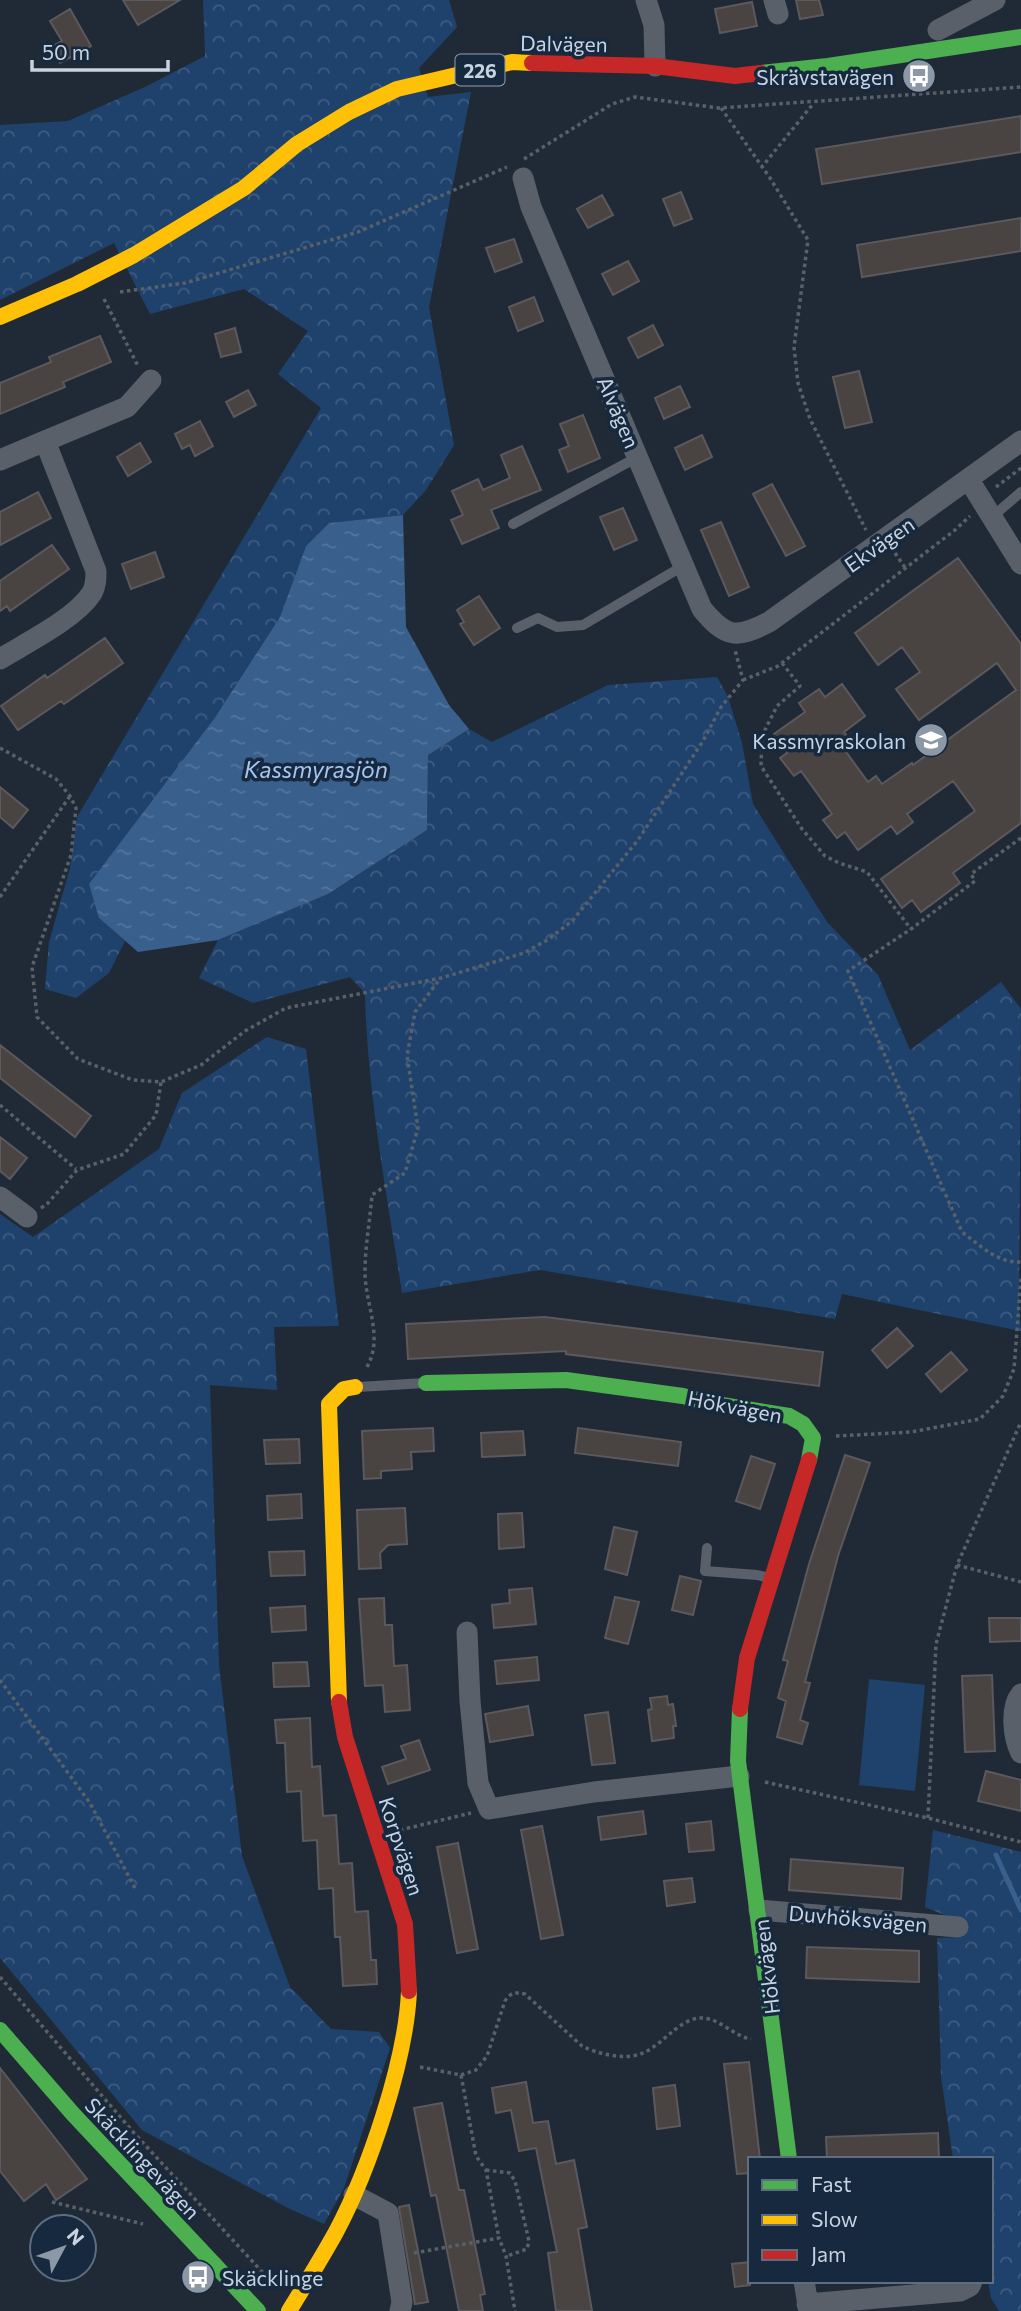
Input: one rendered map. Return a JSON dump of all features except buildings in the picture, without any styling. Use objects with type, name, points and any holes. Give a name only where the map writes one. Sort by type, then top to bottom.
[{"type":"street","points":[[646,0],[654,25],[655,66]]},
{"type":"street","points":[[938,30],[985,3]]},
{"type":"street","name":"Dalvägen","points":[[0,317],[77,284],[144,250],[244,188],[298,144],[349,112],[397,89],[512,62],[655,66],[735,76],[828,66],[1021,37]]},
{"type":"street","name":"Alvägen","points":[[523,178],[531,207],[702,609],[716,625],[731,634]]},
{"type":"street","points":[[0,460],[127,407],[151,380]]},
{"type":"street","points":[[0,659],[55,626],[84,602],[93,592],[96,582],[96,571],[45,441]]},
{"type":"street","name":"Ekvägen","points":[[731,634],[750,631],[769,622],[1021,441]]},
{"type":"street","points":[[969,480],[1021,564]]},
{"type":"street","points":[[0,1197],[27,1217]]},
{"type":"street","name":"Hökvägen","points":[[426,1383],[566,1380],[670,1394],[789,1416],[803,1424],[813,1438],[810,1456],[747,1658],[740,1706],[739,1776],[759,1910],[789,2157]]},
{"type":"street","name":"Korpvägen","points":[[292,2306],[336,2232],[354,2195],[398,2062],[409,1994],[405,1924],[345,1737],[339,1710],[329,1404],[344,1389],[355,1387]]},
{"type":"street","points":[[467,1632],[478,1783],[489,1809],[594,1791],[739,1776]]},
{"type":"street","points":[[1021,1693],[1015,1701],[1014,1711],[1016,1740],[1021,1753]]},
{"type":"street","name":"Duvhöksvägen","points":[[759,1910],[958,1927]]},
{"type":"street","name":"Skäcklingevägen","points":[[0,2030],[73,2114],[258,2311]]},
{"type":"street","points":[[354,2195],[388,2213],[402,2302],[400,2311]]},
{"type":"street","points":[[804,2283],[808,2307],[960,2291],[971,2283]]},
{"type":"lane","points":[[513,524],[638,457]]},
{"type":"lane","points":[[987,510],[1021,492]]},
{"type":"lane","points":[[517,628],[538,618],[557,627],[583,625],[683,566]]},
{"type":"lane","points":[[355,1387],[426,1383]]},
{"type":"lane","points":[[708,1548],[705,1571],[770,1578]]},
{"type":"path","points":[[761,168],[813,103]]},
{"type":"path","points":[[721,107],[770,178],[808,240],[793,347],[798,383],[810,419],[868,533],[878,530],[906,569]]},
{"type":"path","points":[[102,293],[135,362],[151,380]]},
{"type":"path","points":[[0,748],[56,779],[71,796],[76,808],[71,855],[32,967],[37,1017],[78,1059],[133,1080],[161,1082],[201,1066],[245,1031],[286,1008],[441,978],[524,953],[549,939],[573,920],[638,840],[703,741],[728,697],[743,680],[782,663],[955,530],[987,510],[997,485],[1021,468]]},
{"type":"path","points":[[731,634],[743,680]]},
{"type":"path","points":[[782,663],[800,686],[777,706],[762,736],[761,766],[802,829],[825,856],[867,872],[911,929]]},
{"type":"path","points":[[0,897],[71,796]]},
{"type":"path","points":[[1021,838],[971,874],[975,881],[911,929],[848,971],[962,1232],[996,1258],[1021,1262]]},
{"type":"path","points":[[355,1387],[373,1357],[374,1329],[365,1273],[372,1195],[405,1173],[418,1128],[407,1056],[409,1045],[415,1013],[441,978]]},
{"type":"path","points":[[27,1217],[47,1204],[77,1170],[124,1154],[156,1115],[161,1082]]},
{"type":"path","points":[[0,1105],[77,1170]]},
{"type":"path","points":[[813,1438],[911,1432],[981,1419],[1003,1396],[1014,1369],[1021,1278]]},
{"type":"path","points":[[928,1818],[936,1644],[957,1565],[1021,1422]]},
{"type":"path","points":[[957,1565],[1021,1582]]},
{"type":"path","points":[[0,1681],[89,1802],[136,1889]]},
{"type":"path","points":[[739,1776],[928,1818],[1021,1842]]},
{"type":"path","points":[[378,1835],[489,1809]]},
{"type":"path","points":[[0,1977],[181,2185],[292,2306]]},
{"type":"path","points":[[398,2062],[461,2075],[475,2070],[487,2056],[505,2001],[509,1994],[516,1992],[525,1994],[582,2046],[593,2052],[624,2056],[642,2054],[682,2024],[701,2018],[719,2023],[742,2038],[775,2040]]},
{"type":"path","points":[[461,2075],[476,2156],[486,2170],[499,2238],[506,2256],[515,2311]]},
{"type":"path","points":[[486,2170],[510,2174],[515,2181],[529,2241],[527,2249],[506,2256]]},
{"type":"path","points":[[52,2202],[144,2224]]},
{"type":"path","points":[[395,2259],[499,2238]]},
{"type":"green space","points":[[203,0],[449,0],[457,27],[419,68],[428,97],[471,92],[429,307],[454,445],[426,490],[403,515],[329,523],[306,546],[280,617],[214,719],[99,918],[125,941],[109,973],[76,998],[45,989],[49,942],[70,868],[77,817],[321,408],[278,374],[308,331],[244,289],[150,314],[114,243],[0,300],[0,125],[68,121],[147,86],[205,56]]},
{"type":"green space","points":[[717,677],[728,697],[742,743],[753,804],[827,922],[878,975],[910,1050],[1001,982],[1021,1009],[1021,1331],[842,1294],[835,1319],[540,1270],[402,1293],[374,1106],[365,993],[350,977],[253,1003],[199,978],[218,940],[328,894],[427,830],[428,754],[469,729],[492,742],[608,685]]},
{"type":"green space","points":[[267,1037],[306,1049],[339,1326],[274,1327],[277,1390],[210,1385],[219,1665],[242,1856],[290,1987],[331,2029],[379,2032],[390,2048],[344,2188],[324,2224],[288,2208],[142,2130],[0,1958],[0,1214],[33,1237],[159,1149],[182,1093]]},
{"type":"green space","points":[[869,1679],[925,1685],[915,1791],[859,1785]]},
{"type":"green space","points":[[933,1830],[1021,1852],[1021,2311],[999,2311],[991,2298],[988,2283],[993,2283],[993,2157],[953,2157],[941,2076],[937,1938],[963,1937],[959,1921],[925,1907]]},
{"type":"water","name":"Kassmyrasjön","points":[[403,515],[406,627],[449,705],[469,729],[428,755],[427,830],[328,894],[218,940],[138,952],[99,918],[89,884],[214,719],[280,617],[306,546],[329,523]]},
{"type":"waterway","points":[[996,1855],[1021,1910]]},
{"type":"traffic: fast","points":[[761,73],[828,66],[1021,37]]},
{"type":"traffic: fast","points":[[426,1383],[566,1380],[683,1396],[789,1416],[803,1424],[813,1438],[809,1460]]},
{"type":"traffic: fast","points":[[740,1709],[738,1761],[789,2157]]},
{"type":"traffic: fast","points":[[0,2030],[73,2114],[258,2311]]},
{"type":"traffic: slow","points":[[0,317],[77,284],[134,255],[244,188],[297,144],[349,112],[397,89],[512,62],[532,63]]},
{"type":"traffic: slow","points":[[339,1702],[329,1404],[344,1389],[355,1387]]},
{"type":"traffic: slow","points":[[289,2311],[336,2232],[373,2147],[401,2049],[409,1991]]},
{"type":"traffic: jam","points":[[532,63],[655,66],[735,76],[761,73]]},
{"type":"traffic: jam","points":[[740,1709],[747,1658],[809,1460]]},
{"type":"traffic: jam","points":[[339,1702],[345,1737],[405,1924],[409,1991]]},
{"type":"place","name":"Skrävstavägen","points":[[919,76]]},
{"type":"place","name":"Kassmyraskolan","points":[[931,740]]},
{"type":"place","name":"Skäcklinge","points":[[198,2277]]}]
